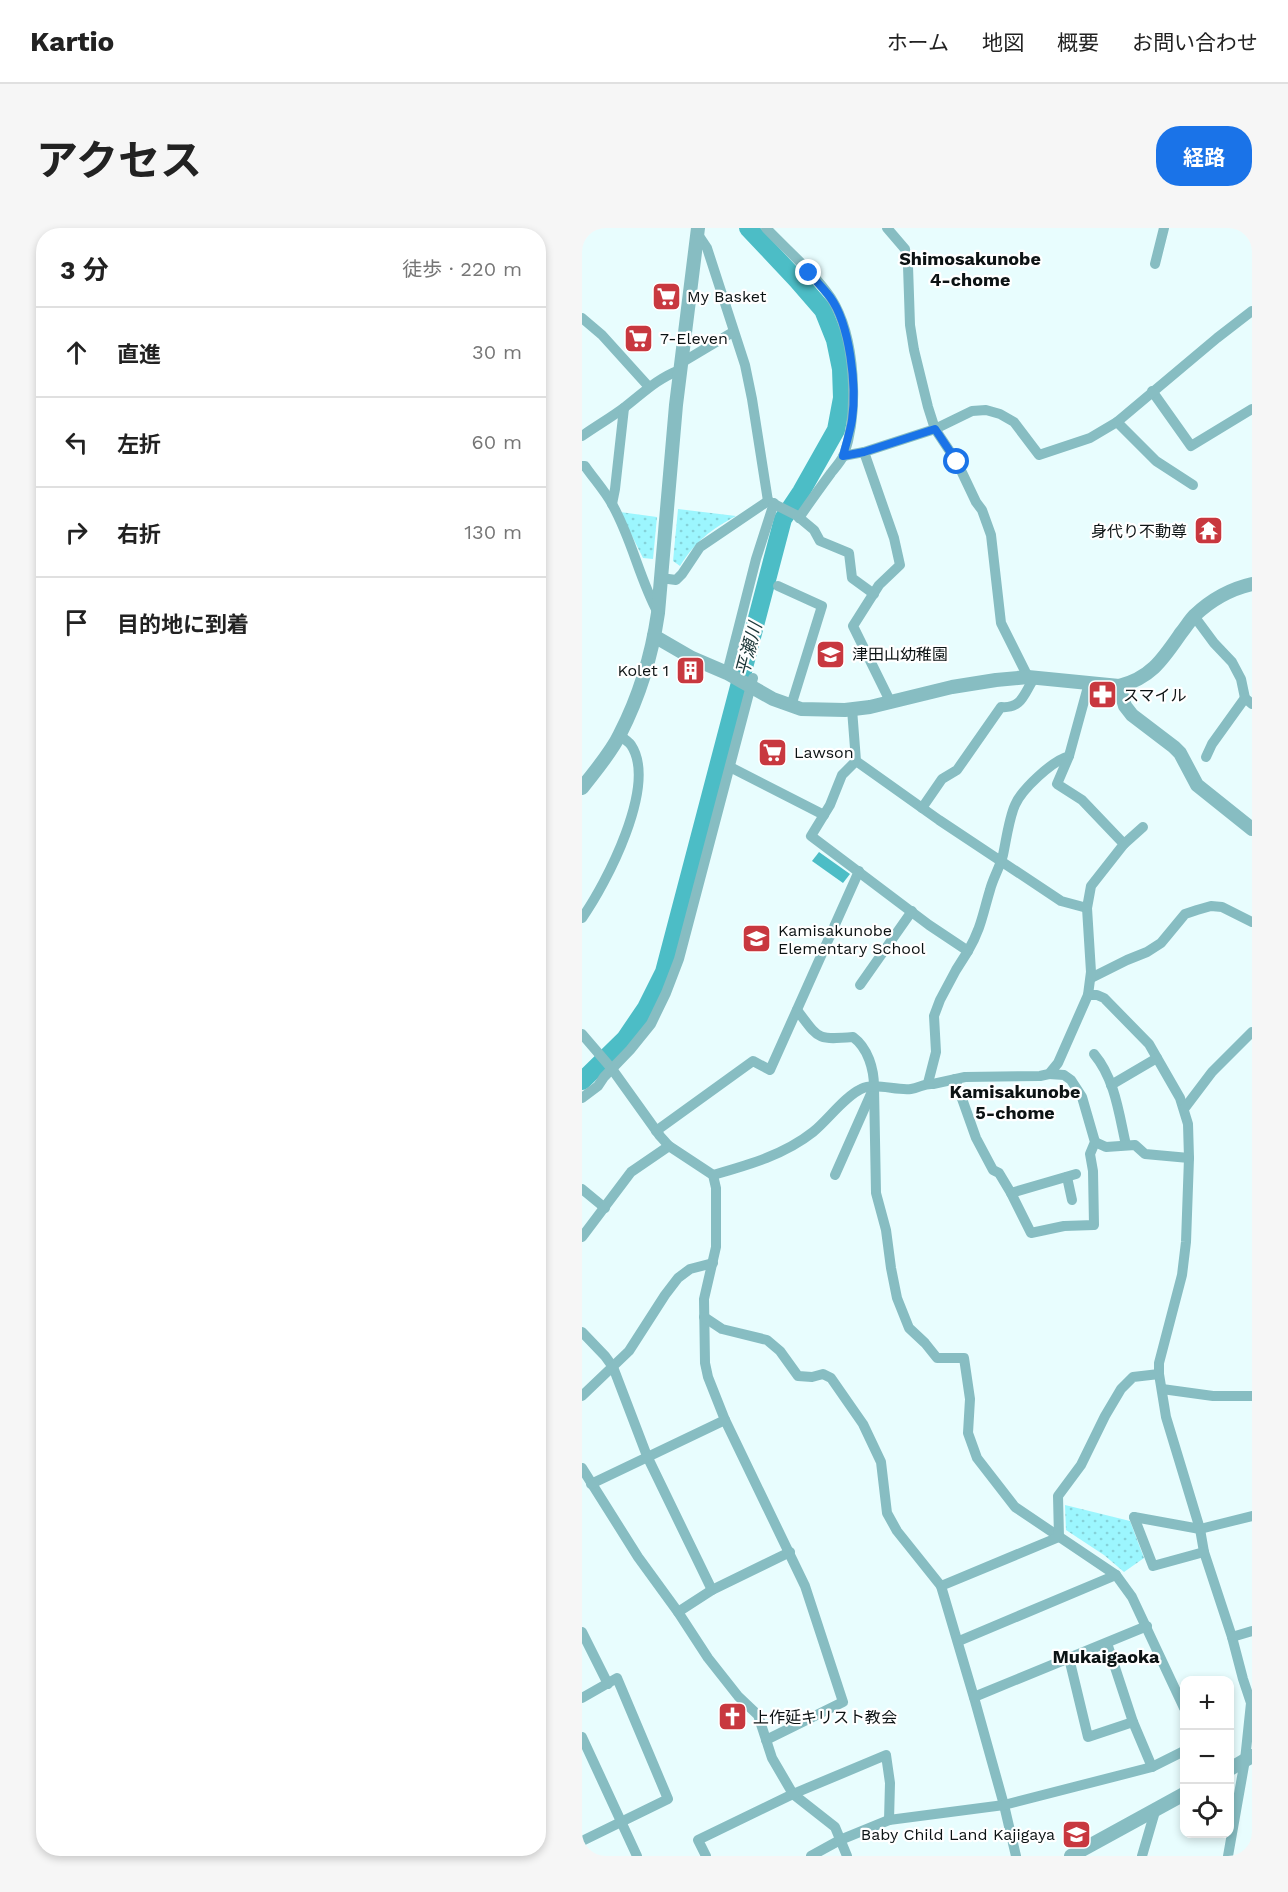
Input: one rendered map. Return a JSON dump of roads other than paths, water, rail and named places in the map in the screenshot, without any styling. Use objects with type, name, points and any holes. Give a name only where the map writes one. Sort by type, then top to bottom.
[{"type":"street","points":[[766,228],[832,299],[845,330],[851,361],[852,419],[843,456],[798,517]]},
{"type":"street","points":[[887,228],[905,249],[914,350],[935,429],[957,462],[982,510],[991,536],[1001,623],[1031,677]]},
{"type":"street","points":[[1155,264],[1164,228]]},
{"type":"street","points":[[697,231],[707,248],[745,365],[773,503],[756,559],[728,674]]},
{"type":"street","points":[[582,788],[620,736],[635,698],[654,636],[680,366],[697,231]]},
{"type":"street","points":[[843,456],[864,452],[935,429],[972,411],[987,410],[1014,422],[1039,455],[1090,438],[1117,422],[1217,338],[1252,312]]},
{"type":"street","points":[[582,318],[602,335],[649,387]]},
{"type":"street","points":[[582,436],[624,408],[649,387],[733,332]]},
{"type":"street","points":[[1152,391],[1191,446],[1252,409]]},
{"type":"street","points":[[612,504],[624,408]]},
{"type":"street","points":[[1117,422],[1156,461],[1192,485]]},
{"type":"street","points":[[864,452],[894,538],[900,565],[879,585],[853,626],[890,701]]},
{"type":"street","points":[[582,466],[585,466],[612,504],[647,593],[658,613]]},
{"type":"street","points":[[773,503],[798,517],[813,530],[820,541],[849,553],[852,578],[874,594]]},
{"type":"street","points":[[661,578],[676,580],[700,547],[773,503]]},
{"type":"street","points":[[654,636],[692,658],[751,683],[791,706],[801,709],[870,707],[974,683],[1031,677],[1119,686],[1147,675],[1160,663],[1194,616],[1219,596],[1252,584]]},
{"type":"street","points":[[778,586],[822,606],[791,706]]},
{"type":"street","points":[[1194,616],[1232,662],[1249,701],[1212,744],[1206,758]]},
{"type":"street","points":[[922,808],[942,779],[957,771],[1001,707],[1012,708],[1018,705],[1031,677]]},
{"type":"street","points":[[582,1098],[598,1086],[611,1067],[630,1050],[651,1024],[666,993],[679,959],[751,683]]},
{"type":"street","points":[[1089,683],[1069,756],[1057,784],[1082,800],[1124,844]]},
{"type":"street","points":[[1119,686],[1125,706],[1132,715],[1180,753],[1197,785],[1252,829]]},
{"type":"street","points":[[852,709],[856,760],[842,775],[824,815],[811,836],[968,951]]},
{"type":"street","points":[[582,918],[598,896],[614,863],[631,819],[639,786],[631,744],[620,736]]},
{"type":"street","points":[[928,1083],[936,1052],[934,1016],[940,1000],[978,933],[990,887],[1001,862],[1014,805],[1025,790],[1044,772],[1061,758],[1069,756]]},
{"type":"street","points":[[856,760],[922,808],[1061,901],[1087,908]]},
{"type":"street","points":[[729,767],[824,815]]},
{"type":"street","points":[[1049,1074],[1058,1063],[1088,995],[1091,978],[1087,908],[1091,886],[1124,844],[1143,827]]},
{"type":"street","points":[[656,1131],[753,1061],[770,1070],[859,871]]},
{"type":"street","points":[[1091,978],[1161,943],[1185,914],[1211,906],[1222,907],[1252,922]]},
{"type":"street","points":[[860,985],[912,911]]},
{"type":"street","points":[[1088,995],[1097,995],[1112,1004],[1149,1044],[1180,1098],[1188,1124],[1186,1242],[1182,1275],[1159,1363],[1159,1374],[1166,1417],[1200,1529],[1204,1552],[1251,1703],[1249,1758],[1227,1856]]},
{"type":"street","points":[[797,1010],[816,1034],[828,1039],[853,1037],[859,1041],[871,1065],[874,1073],[876,1193],[886,1230],[897,1298],[909,1328],[937,1358],[964,1358],[970,1399],[968,1432],[977,1458],[1015,1508],[1116,1575],[1132,1597],[1180,1697]]},
{"type":"street","points":[[1184,1109],[1212,1072],[1252,1032]]},
{"type":"street","points":[[582,1034],[611,1067],[669,1146],[712,1175],[716,1188],[716,1247],[704,1299],[705,1363],[725,1420],[805,1586],[843,1702],[766,1740]]},
{"type":"street","points":[[1094,1054],[1105,1069],[1111,1085],[1126,1145]]},
{"type":"street","points":[[1111,1085],[1157,1058]]},
{"type":"street","points":[[712,1175],[778,1153],[813,1132],[862,1088],[912,1089],[928,1083],[955,1079],[1065,1075],[1082,1097],[1095,1142],[1090,1154],[1093,1171],[1094,1225],[1064,1226],[1031,1233],[1011,1193],[999,1173],[993,1170],[976,1138],[955,1079]]},
{"type":"street","points":[[835,1175],[874,1087]]},
{"type":"street","points":[[1095,1142],[1106,1147],[1135,1145],[1145,1154],[1189,1158]]},
{"type":"street","points":[[582,1237],[632,1172],[669,1146]]},
{"type":"street","points":[[1011,1193],[1072,1176],[1072,1200]]},
{"type":"street","points":[[582,1189],[605,1208]]},
{"type":"street","points":[[582,1396],[629,1351],[664,1295],[678,1278],[690,1269],[712,1263]]},
{"type":"street","points":[[704,1317],[722,1329],[767,1340],[780,1351],[798,1376],[812,1377],[823,1374],[831,1378],[863,1424],[881,1462],[887,1513],[897,1531],[941,1586],[959,1641],[1016,1856]]},
{"type":"street","points":[[582,1332],[606,1356],[613,1368],[647,1456],[712,1590]]},
{"type":"street","points":[[1059,1537],[1058,1497],[1081,1465],[1121,1389],[1133,1377],[1159,1374]]},
{"type":"street","points":[[1162,1389],[1213,1396],[1252,1396]]},
{"type":"street","points":[[591,1484],[725,1420]]},
{"type":"street","points":[[582,1468],[638,1557],[708,1658],[738,1696],[758,1715],[772,1758],[794,1794],[835,1827],[847,1856]]},
{"type":"street","points":[[1204,1552],[1153,1566],[1134,1516],[1200,1529],[1252,1516]]},
{"type":"street","points":[[941,1586],[1059,1537]]},
{"type":"street","points":[[678,1612],[712,1590],[790,1552]]},
{"type":"street","points":[[959,1641],[1116,1575]]},
{"type":"street","points":[[974,1697],[1147,1626]]},
{"type":"street","points":[[1232,1637],[1252,1631]]},
{"type":"street","points":[[582,1632],[608,1684]]},
{"type":"street","points":[[1107,1643],[1133,1722],[1152,1767]]},
{"type":"street","points":[[1069,1658],[1088,1737],[1133,1722]]},
{"type":"street","points":[[582,1698],[617,1678],[668,1799],[582,1841]]},
{"type":"street","points":[[582,1737],[637,1856]]},
{"type":"street","points":[[811,1856],[840,1840],[889,1820],[1004,1805],[1152,1767],[1180,1753]]},
{"type":"street","points":[[706,1856],[698,1840],[794,1794],[886,1755],[890,1782],[889,1820]]},
{"type":"street","points":[[1234,1767],[1249,1758]]},
{"type":"street","points":[[1071,1856],[1180,1796]]},
{"type":"street","points":[[1142,1856],[1156,1808]]},
{"type":"waterway","name":"平瀬川","points":[[582,1081],[625,1039],[646,1008],[664,972],[783,519],[836,430],[842,398],[841,369],[835,340],[823,310],[748,228]]},
{"type":"place","name":"My Basket","points":[[666,296]]},
{"type":"place","name":"7-Eleven","points":[[639,338]]},
{"type":"place","name":"身代り不動尊","points":[[1208,531]]},
{"type":"place","name":"津田山幼稚園","points":[[831,654]]},
{"type":"place","name":"Kolet 1","points":[[690,670]]},
{"type":"place","name":"スマイル","points":[[1102,695]]},
{"type":"place","name":"Lawson","points":[[773,752]]},
{"type":"place","name":"Kamisakunobe Elementary School","points":[[757,939]]},
{"type":"place","name":"上作延キリスト教会","points":[[732,1717]]},
{"type":"place","name":"Baby Child Land Kajigaya","points":[[1076,1834]]},
{"type":"district","name":"Shimosakunobe 4-chome","points":[[970,270]]},
{"type":"district","name":"Kamisakunobe 5-chome","points":[[1015,1102]]},
{"type":"district","name":"Mukaigaoka","points":[[1106,1657]]}]
